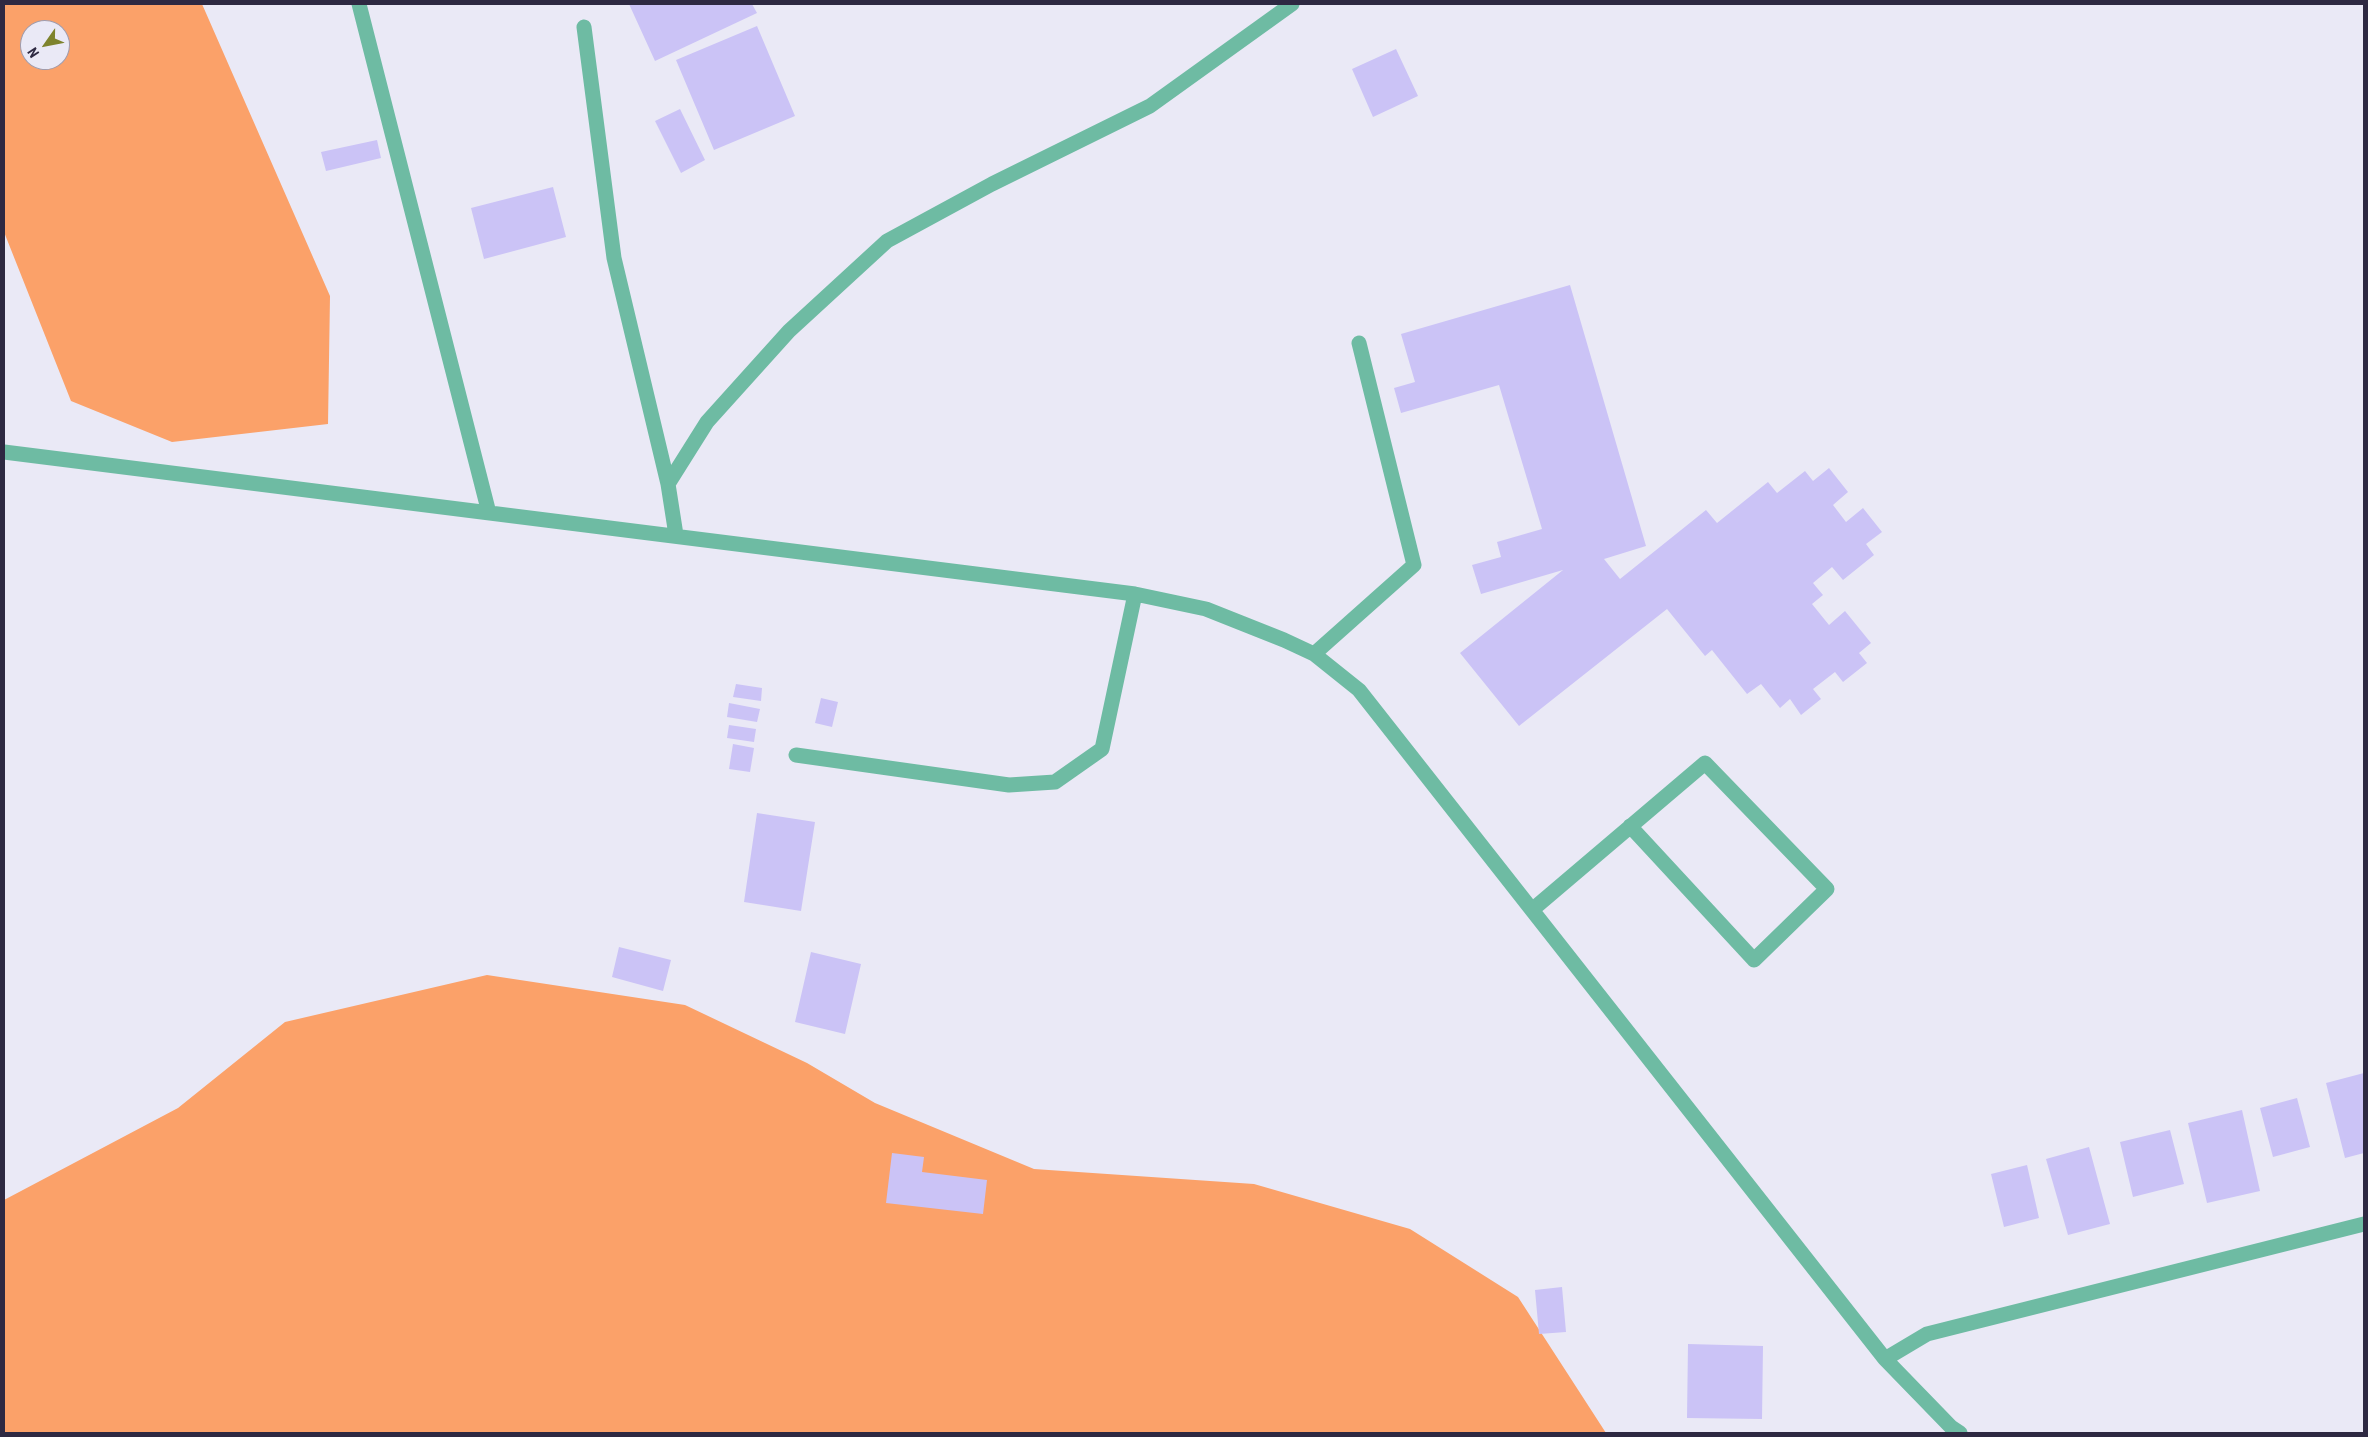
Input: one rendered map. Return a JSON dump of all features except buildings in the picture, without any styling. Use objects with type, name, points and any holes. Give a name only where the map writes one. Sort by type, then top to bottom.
[{"type":"street","points":[[359,4],[490,513]]},
{"type":"street","points":[[668,484],[707,422],[789,332],[887,241],[992,184],[1150,106],[1292,4]]},
{"type":"street","points":[[584,26],[614,258],[668,484],[676,535]]},
{"type":"street","points":[[1314,654],[1414,565],[1358,343]]},
{"type":"street","points":[[4,452],[1135,594],[1206,609],[1314,654],[1359,690],[1885,1359],[1951,1427],[1960,1433]]},
{"type":"street","points":[[796,755],[1009,785],[1055,782],[1102,749],[1135,594]]},
{"type":"street","points":[[1532,910],[1630,826],[1705,763],[1827,889],[1754,960],[1630,826]]},
{"type":"street","points":[[1885,1359],[1927,1334],[2364,1224]]},
{"type":"shaded area","points":[[4,4],[202,4],[330,296],[328,424],[172,442],[71,401],[4,232]]},
{"type":"shaded area","points":[[487,975],[685,1005],[807,1063],[875,1103],[1034,1169],[1254,1184],[1410,1229],[1518,1297],[1606,1433],[4,1433],[4,1200],[178,1108],[285,1022]]}]
